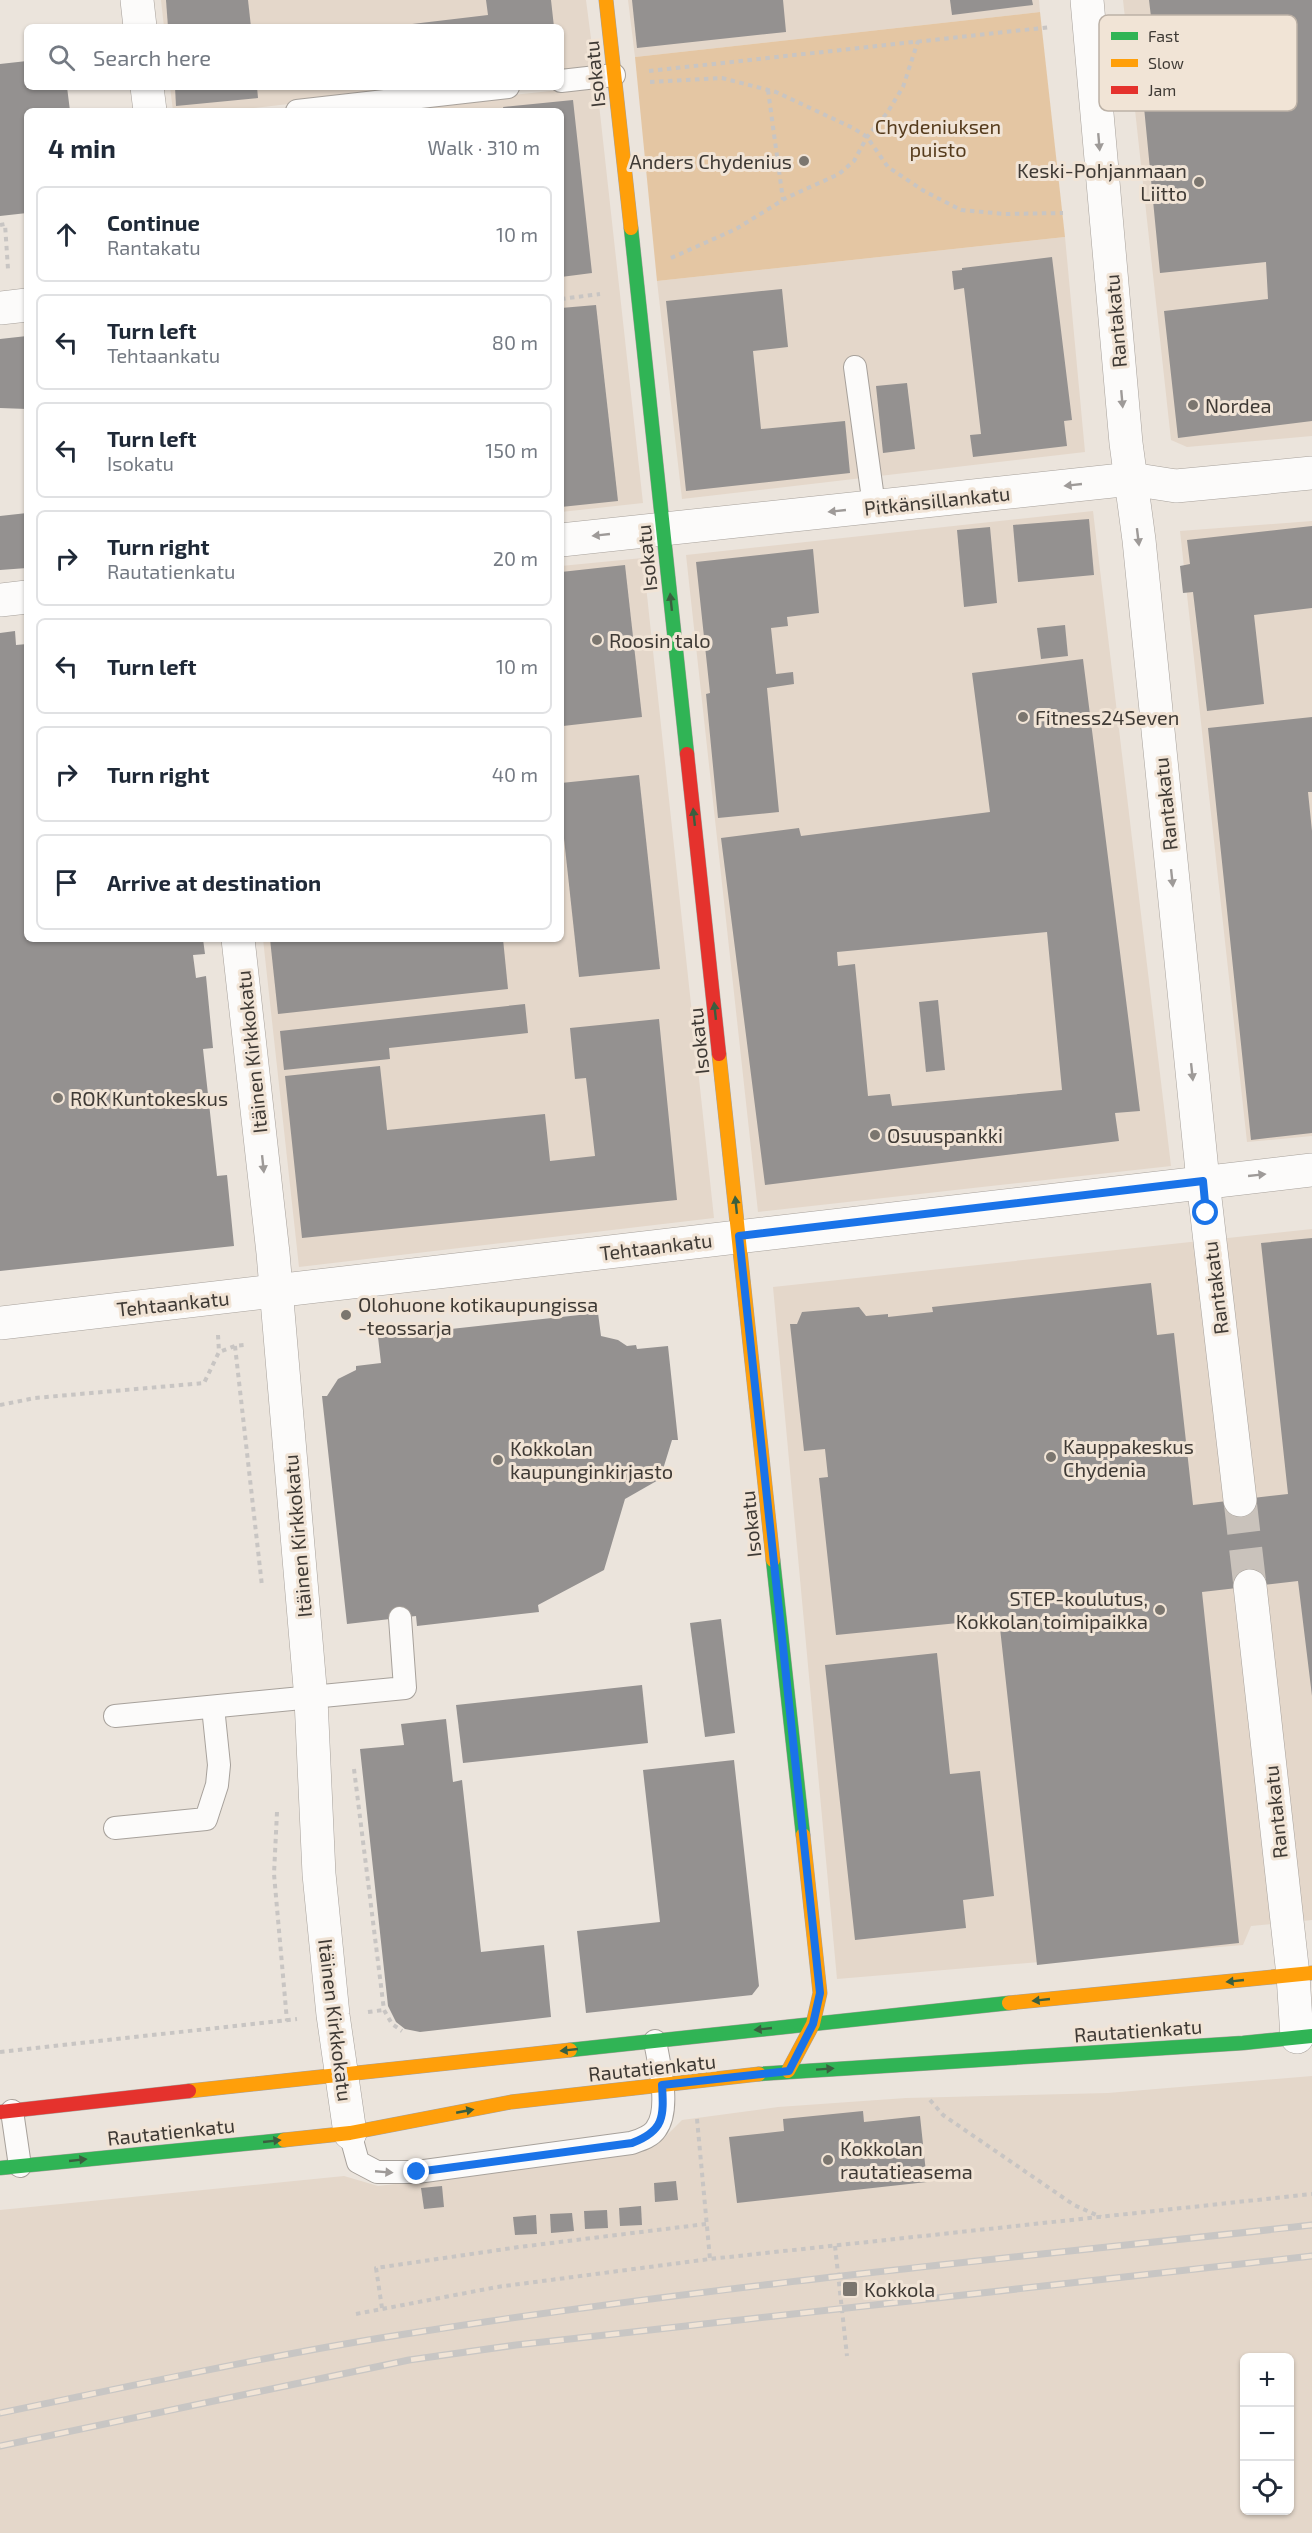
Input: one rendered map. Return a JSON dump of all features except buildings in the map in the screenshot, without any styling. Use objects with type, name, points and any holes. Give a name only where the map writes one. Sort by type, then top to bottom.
[{"type":"main road","name":"Isokatu","points":[[606,0],[820,1993],[813,2024],[789,2071]]},
{"type":"main road","name":"Rautatienkatu","points":[[6,2111],[1302,1974]]},
{"type":"main road","name":"Rautatienkatu","points":[[10,2167],[350,2133],[511,2102],[789,2071],[1304,2037]]},
{"type":"street","points":[[137,0],[140,24]]},
{"type":"street","name":"Rantakatu","points":[[1087,0],[1126,443],[1203,1181],[1240,1500]]},
{"type":"street","points":[[147,90],[150,108]]},
{"type":"street","name":"Pitkänsillankatu","points":[[564,540],[1131,479],[1176,486],[1312,473]]},
{"type":"street","points":[[0,600],[24,597]]},
{"type":"street","name":"Itäinen Kirkkokatu","points":[[238,942],[281,1344],[311,1699],[319,1874],[333,2015],[350,2133]]},
{"type":"street","name":"Tehtaankatu","points":[[0,1323],[1312,1170]]},
{"type":"street","name":"Rantakatu","points":[[1250,1586],[1302,1974],[1304,2037]]},
{"type":"lane","points":[[564,81],[614,75]]},
{"type":"lane","points":[[323,108],[482,90]]},
{"type":"lane","points":[[855,367],[874,506]]},
{"type":"lane","points":[[115,1716],[311,1699],[405,1688],[400,1618]]},
{"type":"lane","points":[[116,1828],[206,1819],[217,1785],[219,1766],[213,1707]]},
{"type":"lane","points":[[350,2133],[358,2162],[377,2172],[417,2172],[632,2143],[656,2130],[664,2111],[655,2041]]},
{"type":"lane","points":[[6,2111],[10,2167]]},
{"type":"path","points":[[614,75],[1051,27]]},
{"type":"path","points":[[662,261],[736,229],[783,200],[839,174],[854,160],[867,137],[903,87],[918,41]]},
{"type":"path","points":[[642,83],[722,78],[776,92],[853,128],[867,137],[888,167],[924,191],[961,210],[1005,214],[1063,213]]},
{"type":"path","points":[[768,90],[783,200]]},
{"type":"path","points":[[0,225],[5,224],[13,306]]},
{"type":"path","points":[[0,1406],[35,1398],[204,1383],[219,1352],[235,1346],[281,1344]]},
{"type":"path","points":[[0,2052],[333,2015]]},
{"type":"path","points":[[928,2097],[943,2115],[1074,2205],[1102,2217]]},
{"type":"path","points":[[696,2118],[710,2259]]},
{"type":"path","points":[[356,2314],[497,2287],[710,2259],[1312,2194]]},
{"type":"path","points":[[382,2308],[376,2268],[519,2247],[706,2224]]},
{"type":"path","points":[[835,2246],[847,2356]]},
{"type":"shaded area","points":[[161,0],[586,0],[595,69],[564,73],[564,24],[164,24]]},
{"type":"shaded area","points":[[628,0],[1039,0],[1040,12],[635,57]]},
{"type":"shaded area","points":[[1123,0],[1312,0],[1312,436],[1187,447],[1171,440],[1135,111],[1297,111],[1297,15],[1125,15]]},
{"type":"shaded area","points":[[597,86],[643,503],[564,512],[564,108],[392,108]]},
{"type":"shaded area","points":[[170,90],[412,90],[253,108],[173,108]]},
{"type":"shaded area","points":[[1065,237],[1085,452],[682,499],[657,281]]},
{"type":"shaded area","points":[[1093,511],[1171,1166],[758,1212],[686,555]]},
{"type":"shaded area","points":[[1312,521],[1312,1136],[1247,1142],[1180,531]]},
{"type":"shaded area","points":[[643,558],[714,1218],[299,1267],[263,942],[564,942],[564,566]]},
{"type":"shaded area","name":"Kauppakeskus Chydenia","points":[[1312,1229],[1312,1920],[1251,1926],[1243,1945],[837,1979],[773,1287]]},
{"type":"shaded area","points":[[1312,2076],[1312,2533],[0,2533],[0,2210],[344,2176],[378,2186],[422,2181],[643,2150],[666,2136],[682,2120],[778,2107],[906,2098],[1108,2093]]},
{"type":"green space","name":"Chydeniuksen puisto","points":[[1040,12],[1065,237],[657,281],[635,57]]},
{"type":"tunnel","points":[[1240,1500],[1250,1586]]},
{"type":"railway","points":[[0,2413],[309,2350],[524,2316],[861,2274],[1312,2225]]},
{"type":"railway","points":[[0,2446],[409,2360],[516,2345],[1312,2256]]},
{"type":"traffic: fast","points":[[631,228],[687,754]]},
{"type":"traffic: fast","points":[[773,1560],[803,1835]]},
{"type":"traffic: fast","points":[[570,2050],[1009,2003]]},
{"type":"traffic: fast","points":[[759,2074],[1243,2043],[1312,2036]]},
{"type":"traffic: fast","points":[[0,2168],[284,2140]]},
{"type":"traffic: slow","points":[[606,0],[631,228]]},
{"type":"traffic: slow","points":[[719,1054],[773,1560]]},
{"type":"traffic: slow","points":[[788,2071],[813,2024],[820,1993],[803,1835]]},
{"type":"traffic: slow","points":[[1009,2003],[1312,1973]]},
{"type":"traffic: slow","points":[[189,2091],[570,2050]]},
{"type":"traffic: slow","points":[[284,2140],[350,2133],[511,2102],[759,2074]]},
{"type":"traffic: jam","points":[[687,754],[719,1054]]},
{"type":"traffic: jam","points":[[0,2112],[189,2091]]},
{"type":"place","name":"Anders Chydenius","points":[[804,161]]},
{"type":"place","name":"Keski-Pohjanmaan Liitto","points":[[1199,182]]},
{"type":"place","name":"Nordea","points":[[1193,405]]},
{"type":"place","name":"Roosin talo","points":[[597,640]]},
{"type":"place","name":"Fitness24Seven","points":[[1023,717]]},
{"type":"place","name":"ROK Kuntokeskus","points":[[58,1098]]},
{"type":"place","name":"Osuuspankki","points":[[875,1135]]},
{"type":"place","name":"Olohuone kotikaupungissa -teossarja","points":[[346,1315]]},
{"type":"place","name":"Kauppakeskus Chydenia","points":[[1051,1457]]},
{"type":"place","name":"Kokkolan kaupunginkirjasto","points":[[498,1460]]},
{"type":"place","name":"STEP-koulutus, Kokkolan toimipaikka","points":[[1160,1610]]},
{"type":"place","name":"Kokkolan rautatieasema","points":[[828,2160]]},
{"type":"place","name":"Kokkola","points":[[850,2289]]},
{"type":"route","points":[[417,2172],[632,2143],[656,2130],[664,2111],[662,2085],[789,2071],[813,2024],[820,1993],[739,1236],[1203,1181],[1206,1213]]}]
